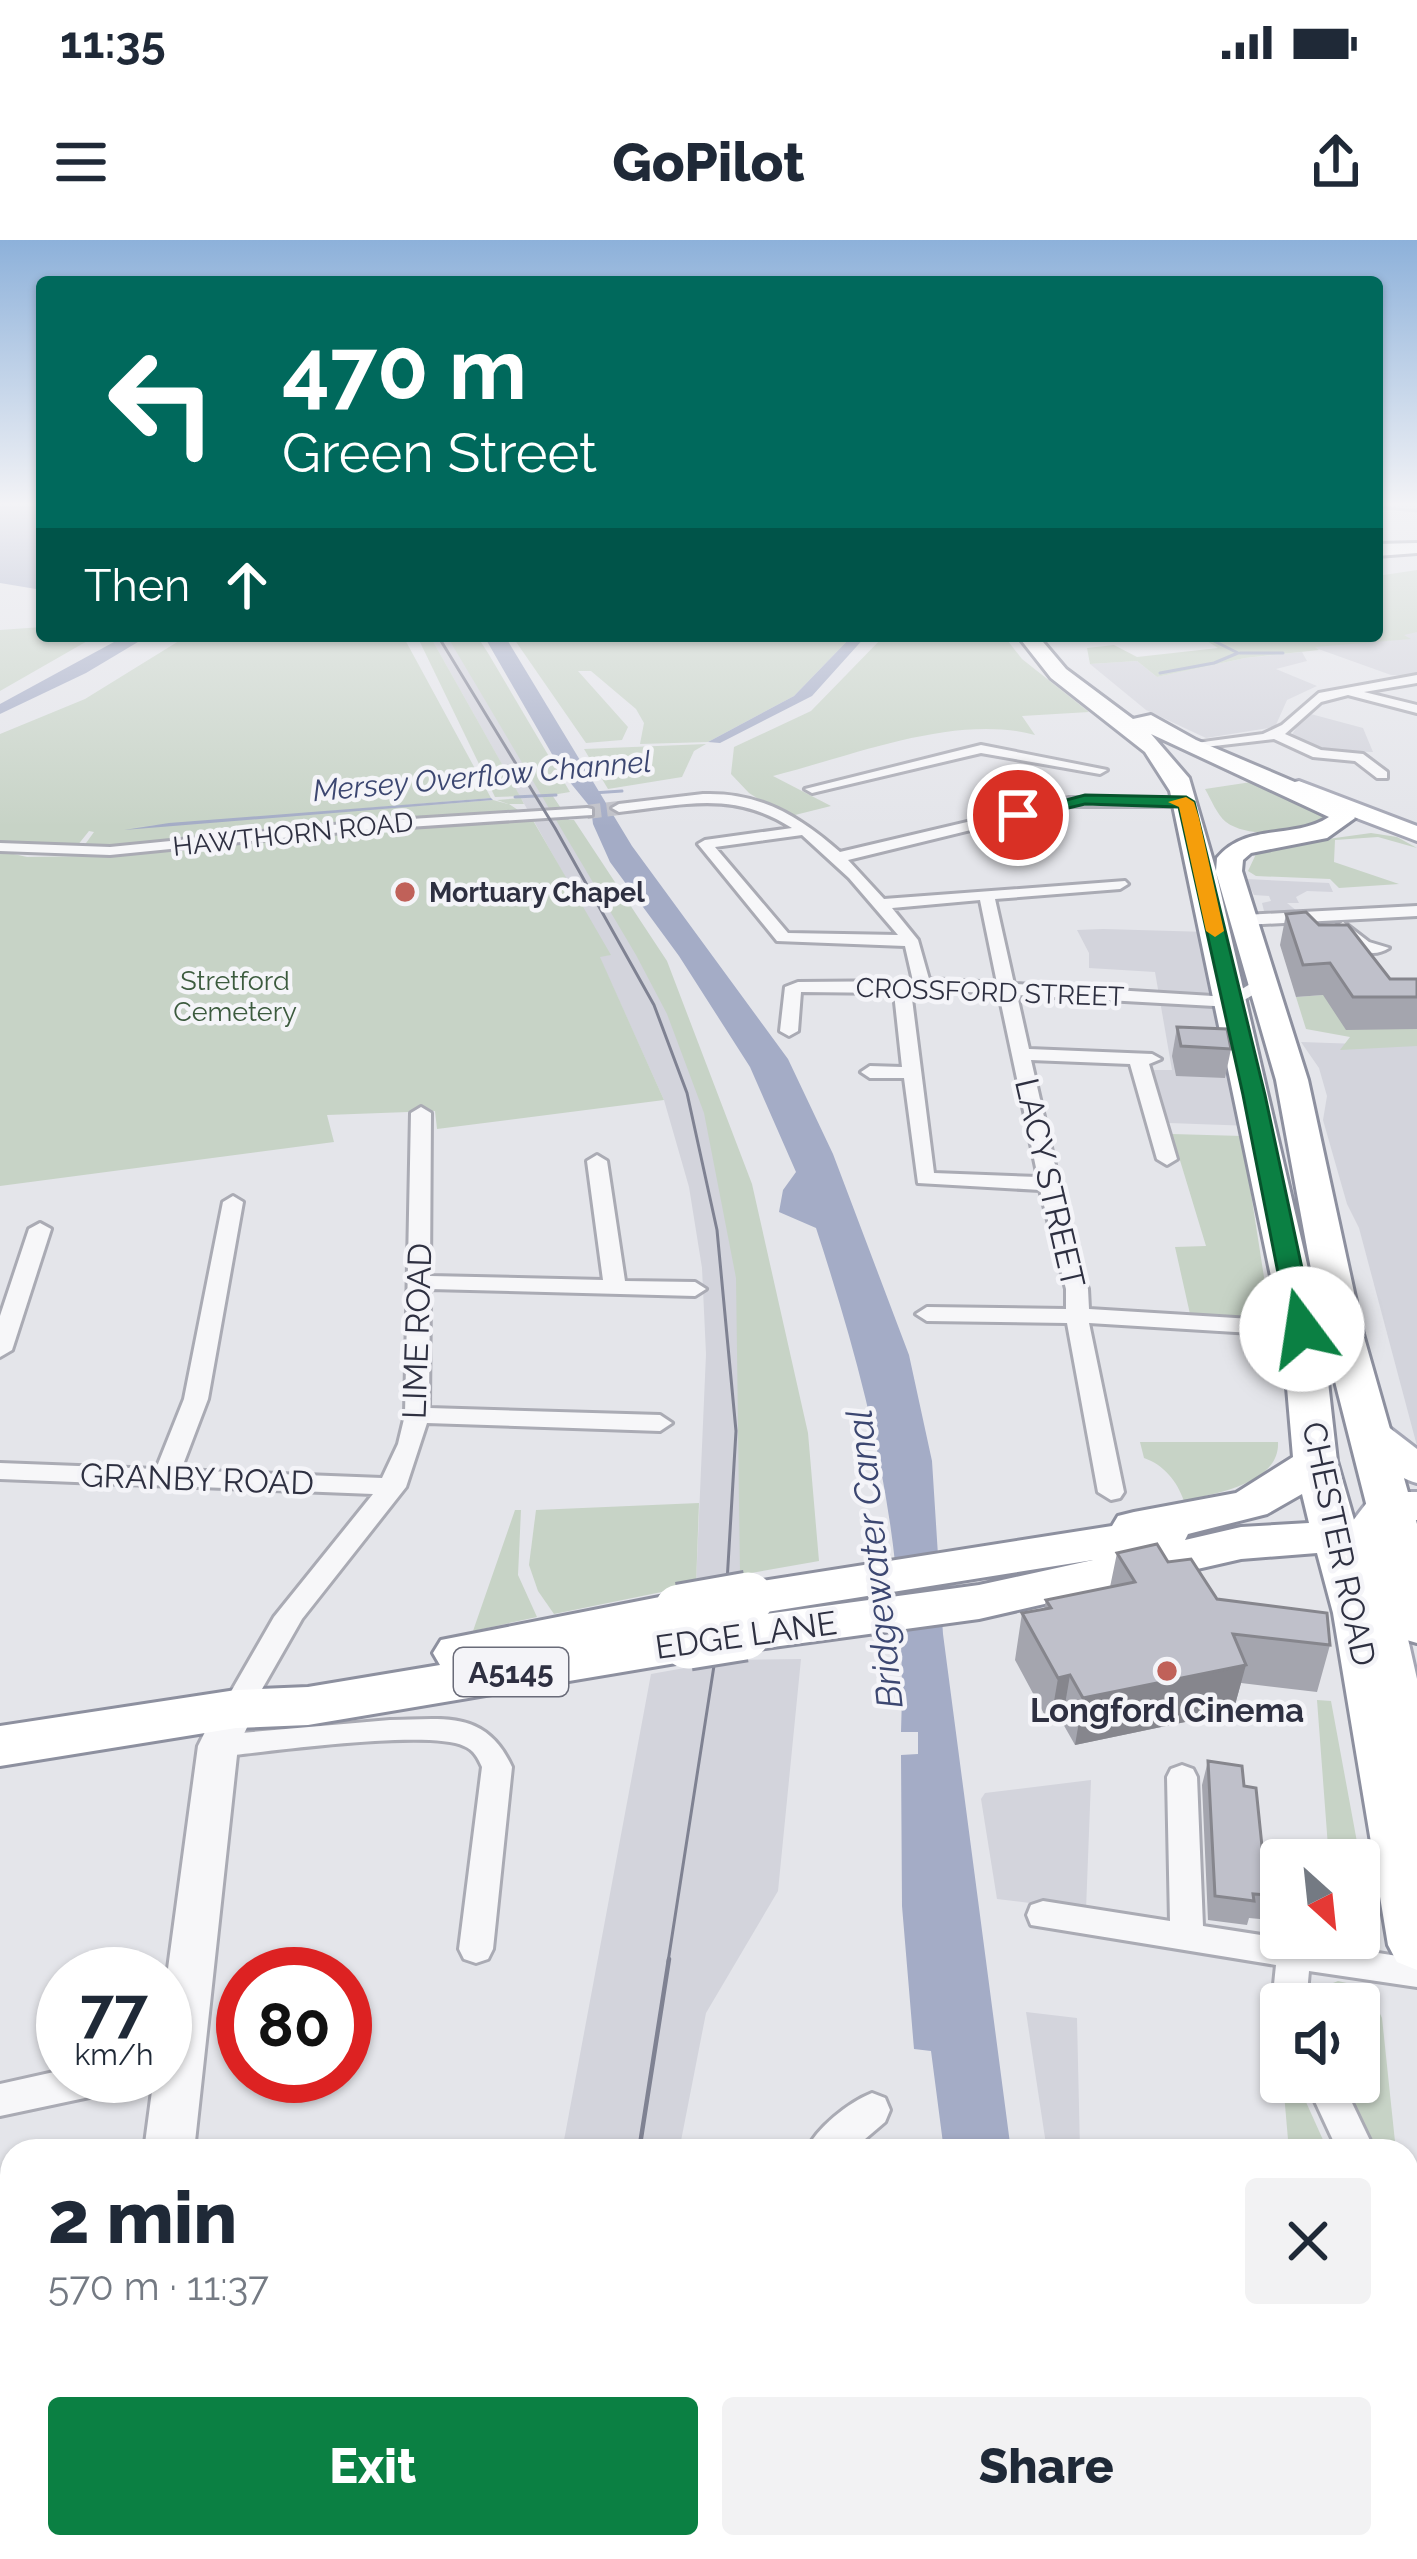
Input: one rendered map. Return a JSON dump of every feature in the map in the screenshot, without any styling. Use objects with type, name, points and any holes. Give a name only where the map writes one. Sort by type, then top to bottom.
[{"type":"highway","name":"CHESTER ROAD","points":[[1033,642],[1068,683],[1174,754],[1199,862],[1246,993],[1322,1332],[1373,1436],[1375,1521],[1357,1613],[1417,1945]]},
{"type":"highway","name":"CHESTER ROAD","points":[[1054,642],[1092,684],[1174,754],[1211,815],[1240,831],[1288,834]]},
{"type":"highway","points":[[1174,754],[1233,765],[1340,812],[1342,820],[1331,828]]},
{"type":"highway","name":"CHESTER ROAD","points":[[1199,862],[1210,843],[1211,815]]},
{"type":"highway","name":"CHESTER ROAD","points":[[1246,993],[1244,920],[1230,876],[1230,858],[1251,842],[1331,828]]},
{"type":"highway","name":"CHESTER ROAD","points":[[1322,1332],[1315,1461],[1375,1521],[1417,1626]]},
{"type":"highway","points":[[1322,1332],[1375,1521]]},
{"type":"highway","name":"A5145","points":[[992,1572],[1052,1540],[1251,1507],[1281,1491],[1315,1461]]},
{"type":"highway","name":"EDGE LANE","points":[[992,1572],[1241,1543],[1375,1521]]},
{"type":"highway","name":"EDGE LANE","points":[[0,1746],[227,1728],[308,1706],[684,1626],[859,1600],[992,1572],[1375,1521]]},
{"type":"highway","points":[[1241,1543],[1312,1569],[1340,1591],[1357,1613]]},
{"type":"main road","points":[[1270,781],[1417,835]]},
{"type":"main road","points":[[1331,828],[1417,835]]},
{"type":"main road","points":[[1373,1436],[1417,1470]]},
{"type":"main road","points":[[1375,1521],[1414,1794],[1402,1861]]},
{"type":"street","points":[[1174,754],[1274,734],[1288,728],[1309,702],[1345,690],[1417,679]]},
{"type":"street","points":[[1345,690],[1414,713]]},
{"type":"street","points":[[1274,734],[1308,751]]},
{"type":"street","points":[[1018,752],[1035,736]]},
{"type":"street","points":[[812,789],[970,750],[1018,752],[1105,769],[1075,795],[1078,800]]},
{"type":"street","points":[[1282,756],[1308,751],[1355,755],[1382,775]]},
{"type":"street","points":[[836,858],[1078,800],[1186,802]]},
{"type":"street","points":[[651,811],[747,801]]},
{"type":"street","points":[[619,808],[747,801],[801,831],[836,858],[910,940],[911,1073],[928,1181],[1049,1184]]},
{"type":"street","name":"HAWTHORN ROAD","points":[[0,847],[101,852],[586,812]]},
{"type":"street","points":[[801,831],[705,844],[783,938],[910,940]]},
{"type":"street","points":[[880,904],[1120,884]]},
{"type":"street","name":"LACY STREET","points":[[986,892],[1019,1054],[1077,1289],[1077,1316],[1118,1479]]},
{"type":"street","points":[[1244,920],[1417,911]]},
{"type":"street","points":[[1332,916],[1364,946],[1381,948]]},
{"type":"street","name":"CROSSFORD STREET","points":[[789,1031],[790,991],[795,987],[1246,993]]},
{"type":"street","points":[[1019,1054],[1145,1059],[1167,1159]]},
{"type":"street","points":[[870,1072],[911,1073]]},
{"type":"street","name":"LIME ROAD","points":[[227,1728],[285,1622],[393,1487],[408,1457],[417,1415],[421,1113]]},
{"type":"street","points":[[597,1161],[615,1287]]},
{"type":"street","points":[[166,1477],[196,1399],[233,1202]]},
{"type":"street","points":[[0,1350],[40,1228]]},
{"type":"street","points":[[422,1282],[695,1288]]},
{"type":"street","points":[[927,1314],[1077,1316],[1322,1332]]},
{"type":"street","points":[[417,1415],[660,1423]]},
{"type":"street","name":"GRANBY ROAD","points":[[0,1471],[393,1487]]},
{"type":"street","points":[[192,1947],[227,1728],[327,1736],[440,1731],[473,1736],[490,1750],[497,1767],[476,1949]]},
{"type":"street","points":[[1182,1777],[1187,1937]]},
{"type":"street","points":[[1043,1915],[1260,1951]]},
{"type":"street","points":[[1310,1959],[1417,1972]]},
{"type":"street","points":[[0,2100],[36,2092]]},
{"type":"street","points":[[170,2139],[172,2103]]},
{"type":"street","points":[[1334,2103],[1351,2139]]},
{"type":"street","points":[[838,2139],[872,2110]]},
{"type":"shaded area","points":[[1417,610],[1417,676],[1391,675],[1299,642],[1383,642],[1383,632]]},
{"type":"shaded area","points":[[433,642],[466,642],[552,795],[648,946],[695,1070],[737,1255],[745,1361],[740,1575],[696,1585],[706,1354],[702,1268],[689,1187],[664,1100],[599,956],[609,955]]},
{"type":"shaded area","points":[[1302,652],[1307,661],[1276,669],[1317,686],[1287,700],[1275,727],[1206,738],[1146,710],[1090,664],[1137,661],[1157,677],[1245,658]]},
{"type":"shaded area","points":[[1307,713],[1363,728],[1373,752],[1303,746],[1308,741],[1290,737]]},
{"type":"shaded area","points":[[1246,879],[1329,883],[1333,892],[1307,891],[1296,897],[1299,903],[1287,903],[1297,911],[1271,913],[1264,911],[1262,903],[1271,901],[1269,896],[1254,895]]},
{"type":"shaded area","points":[[1077,930],[1208,932],[1252,1126],[1169,1123],[1152,1070],[1172,1070],[1155,972],[1089,968],[1089,953]]},
{"type":"shaded area","points":[[1301,1042],[1417,1046],[1417,1446],[1359,1228],[1347,1204],[1323,1120],[1327,1096],[1319,1068]]},
{"type":"shaded area","points":[[801,1659],[778,1891],[706,2013],[681,2139],[564,2139],[651,1674],[729,1660]]},
{"type":"shaded area","points":[[1091,1780],[1086,1910],[997,1899],[981,1799],[985,1793]]},
{"type":"shaded area","points":[[1026,2012],[1077,2018],[1080,2139],[1045,2139]]},
{"type":"green space","points":[[1383,610],[1417,610],[1417,632],[1404,635],[1411,639],[1383,641]]},
{"type":"green space","points":[[36,627],[36,642],[86,642],[0,691],[0,630]]},
{"type":"green space","points":[[177,642],[406,642],[491,798],[125,828],[493,800],[508,804],[497,800],[521,798],[524,804],[509,804],[521,812],[222,839],[195,834],[213,840],[81,850],[94,832],[89,831],[73,851],[0,842],[0,734],[85,699]]},
{"type":"green space","points":[[420,642],[433,642],[520,796],[495,797]]},
{"type":"green space","points":[[451,642],[481,642],[570,792],[552,795],[569,820],[574,820],[667,961],[752,1184],[808,1433],[819,1561],[740,1575],[736,1278],[704,1113],[667,1014]]},
{"type":"green space","points":[[516,642],[846,642],[794,696],[708,742],[640,744],[644,723],[636,709],[591,671],[578,671],[628,727],[622,740],[586,743]]},
{"type":"green space","points":[[878,642],[1009,642],[1022,659],[1089,712],[1022,716],[1035,735],[971,729],[938,733],[773,776],[831,806],[787,817],[749,793],[731,774],[734,747],[811,711]]},
{"type":"green space","points":[[1209,642],[1375,642],[1245,658],[1157,677],[1137,661],[1090,664],[1087,648],[1114,645],[1137,657],[1218,648]]},
{"type":"green space","points":[[706,744],[694,751],[682,777],[608,789],[584,749]]},
{"type":"green space","points":[[1258,781],[1325,808],[1330,818],[1292,830],[1249,831],[1223,819],[1205,789]]},
{"type":"green space","name":"Stretford Cemetery","points":[[531,817],[611,955],[600,957],[664,1100],[437,1129],[435,1111],[327,1115],[334,1142],[0,1186],[0,851],[27,857],[99,856]]},
{"type":"green space","points":[[1371,833],[1397,837],[1417,848],[1378,837],[1335,840],[1334,862],[1399,884],[1339,888],[1330,879],[1256,876],[1248,871],[1256,854],[1270,847]]},
{"type":"green space","points":[[1417,988],[1417,1046],[1340,1050],[1350,1037],[1306,1029],[1296,997]]},
{"type":"green space","points":[[1172,1134],[1242,1136],[1271,1322],[1201,1319],[1190,1314],[1175,1247],[1206,1246]]},
{"type":"green space","points":[[1140,1442],[1278,1442],[1269,1468],[1257,1477],[1184,1501],[1169,1475],[1144,1458]]},
{"type":"green space","points":[[699,1503],[696,1585],[554,1614],[538,1591],[529,1565],[536,1510]]},
{"type":"green space","points":[[515,1510],[521,1510],[518,1575],[537,1617],[473,1631]]},
{"type":"green space","points":[[1317,1700],[1331,1701],[1356,1839],[1327,1839]]},
{"type":"green space","points":[[1380,2014],[1395,2139],[1365,2139],[1346,2103],[1380,2103]]},
{"type":"green space","points":[[1285,2103],[1306,2103],[1323,2139],[1288,2139]]},
{"type":"water","points":[[114,642],[138,642],[0,714],[0,704]]},
{"type":"water","points":[[487,642],[508,642],[632,846],[788,1059],[833,1154],[909,1355],[932,1461],[943,1634],[1009,2139],[942,2139],[931,2051],[914,2049],[902,1906],[901,1755],[918,1754],[918,1732],[901,1732],[899,1600],[882,1476],[854,1353],[816,1228],[779,1212],[783,1190],[796,1172],[750,1067],[679,956],[610,862],[591,808],[564,775]]},
{"type":"water","points":[[846,642],[861,642],[812,696],[720,743],[708,742],[794,696]]},
{"type":"water","points":[[493,800],[124,830],[169,823]]},
{"type":"building","points":[[1306,912],[1319,925],[1348,925],[1390,979],[1417,979],[1417,997],[1353,997],[1330,963],[1303,965],[1286,914]]},
{"type":"building","points":[[1177,1027],[1227,1029],[1231,1049],[1181,1046]]},
{"type":"building","points":[[1157,1544],[1168,1562],[1191,1559],[1217,1599],[1327,1613],[1330,1645],[1233,1634],[1246,1665],[1083,1698],[1070,1675],[1058,1678],[1022,1613],[1051,1608],[1046,1600],[1135,1582],[1117,1553]]},
{"type":"building","points":[[1208,1761],[1242,1766],[1244,1786],[1256,1788],[1261,1839],[1260,1894],[1253,1894],[1254,1901],[1215,1896]]},
{"type":"waterway","points":[[1160,673],[1214,663],[1238,653],[1216,642]]},
{"type":"waterway","points":[[1240,653],[1283,653]]},
{"type":"waterway","name":"Mersey Overflow Channel","points":[[593,793],[622,791]]},
{"type":"waterway","name":"Mersey Overflow Channel","points":[[515,797],[556,795]]},
{"type":"tunnel","points":[[587,812],[619,808]]},
{"type":"tram line","points":[[442,642],[555,828],[654,1005],[687,1093],[717,1230],[736,1431],[727,1582],[668,1962]]},
{"type":"tram line","points":[[641,2139],[669,1959]]},
{"type":"slow traffic","points":[[1176,802],[1186,802],[1191,818],[1215,931]]},
{"type":"place","name":"Mortuary Chapel","points":[[405,892]]},
{"type":"place","name":"Longford Cinema","points":[[1167,1671]]},
{"type":"route","points":[[1018,815],[1085,800],[1186,802],[1302,1329]]},
{"type":"water label","name":"Bridgewater Canal","points":[[874,1559]]}]
